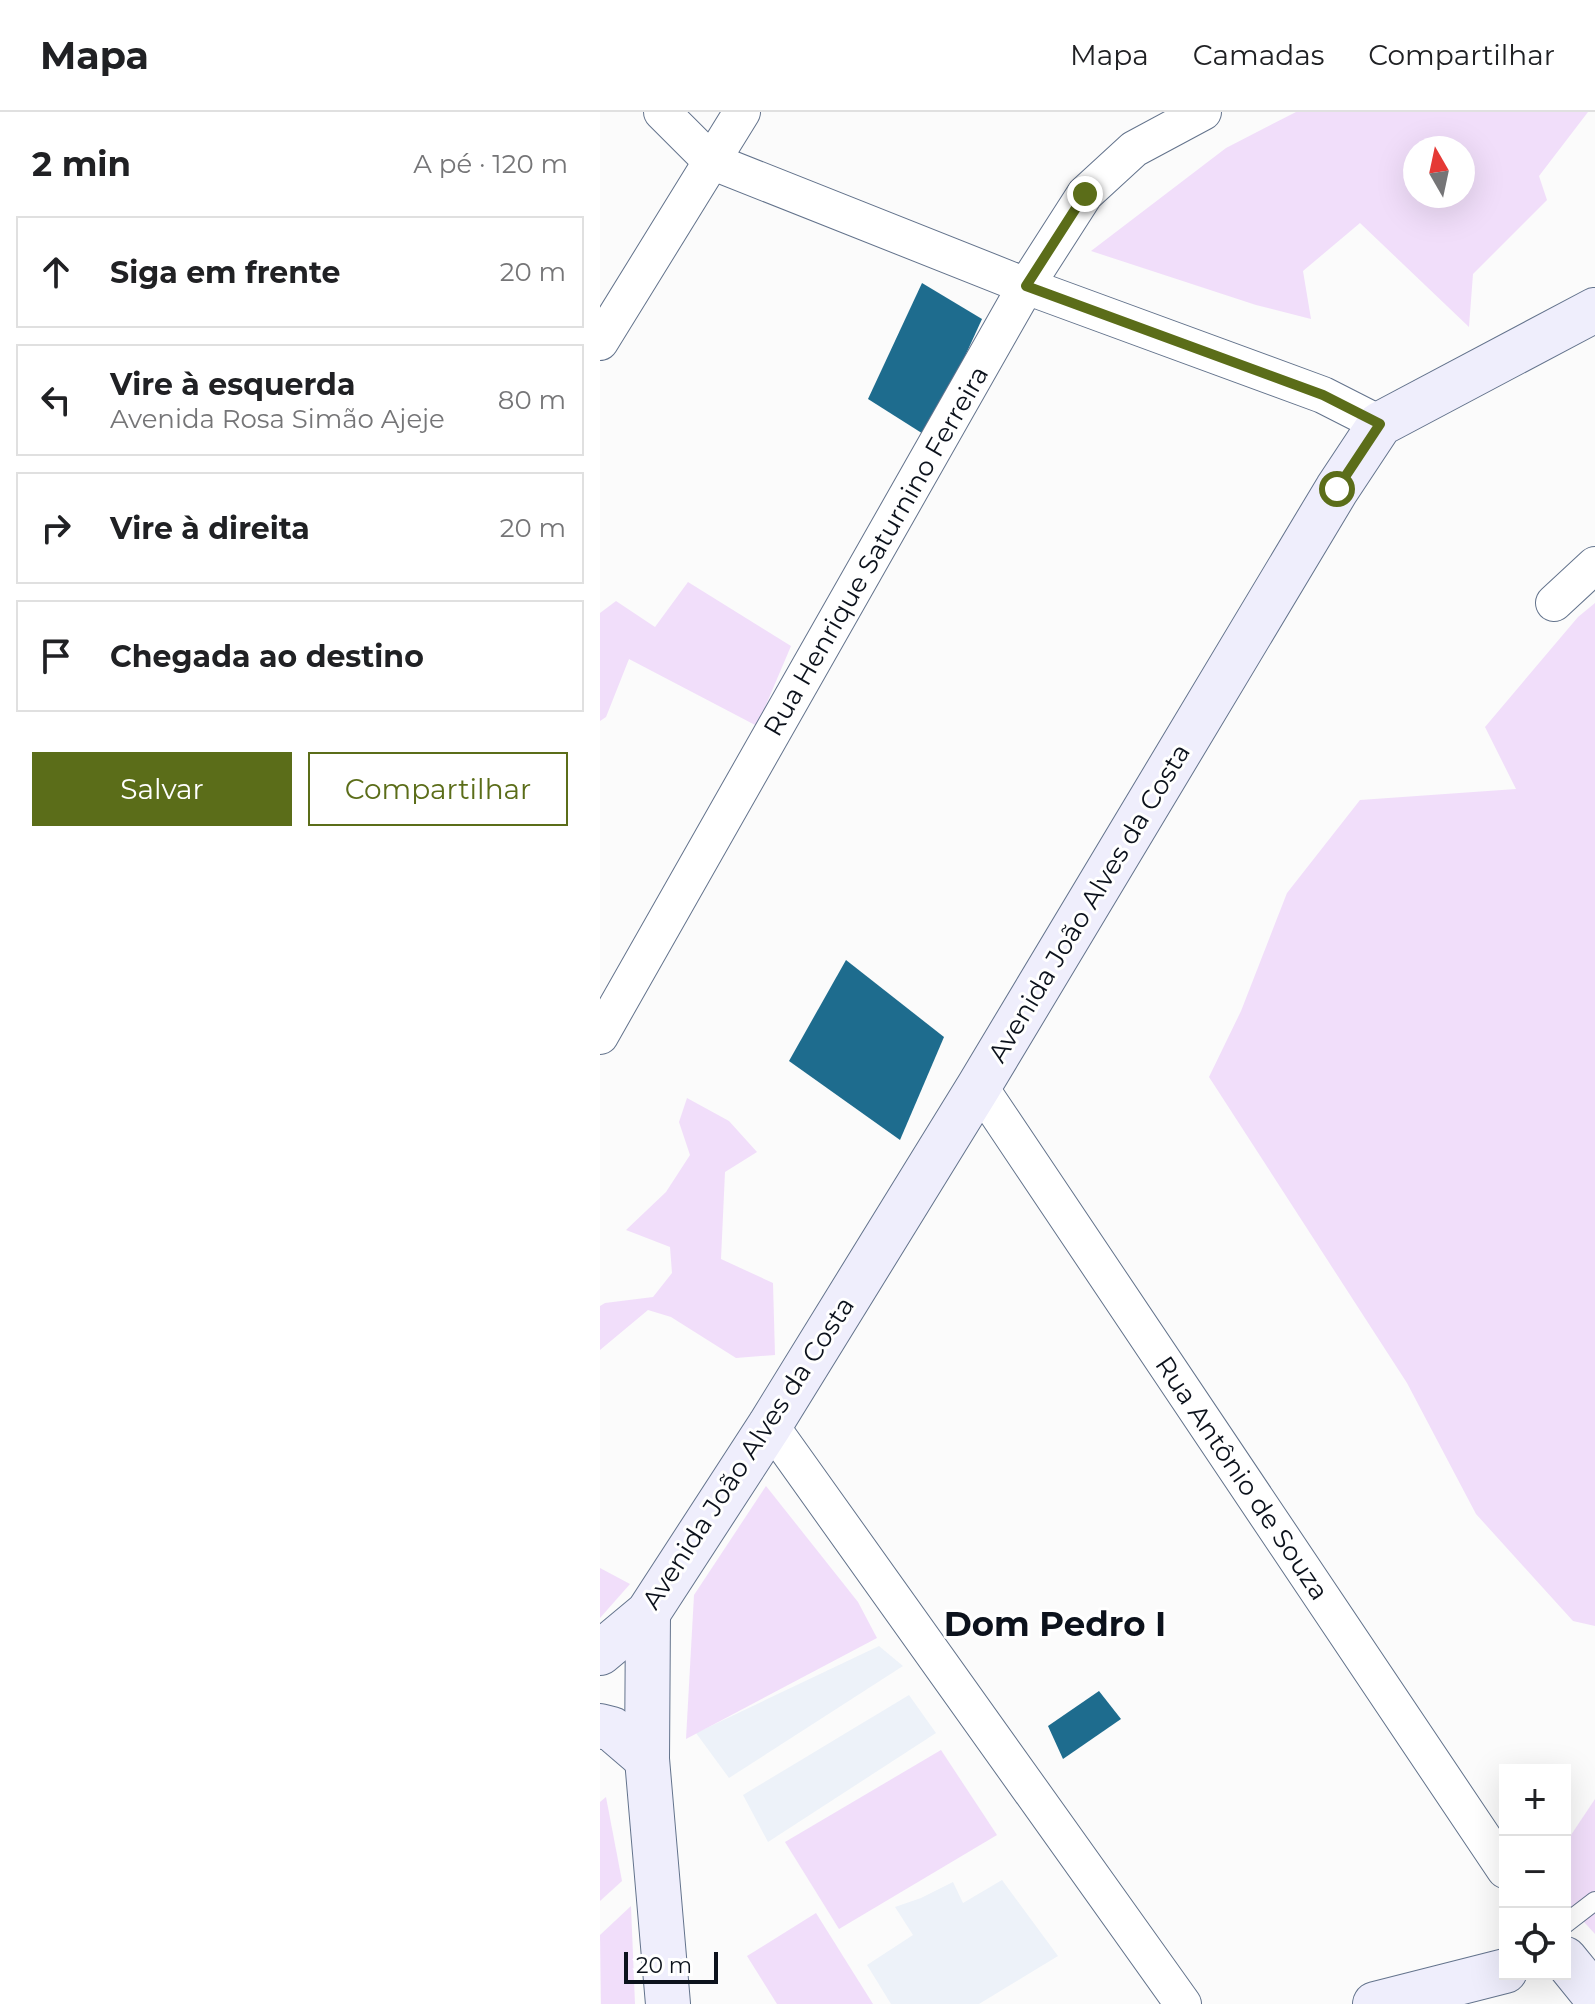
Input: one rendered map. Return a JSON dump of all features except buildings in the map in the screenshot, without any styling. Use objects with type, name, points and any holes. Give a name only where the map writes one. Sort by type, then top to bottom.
[{"type":"street","points":[[662,112],[711,161],[1026,286],[1323,395],[1380,424]]},
{"type":"street","points":[[600,342],[742,112]]},
{"type":"street","name":"Rua Henrique Saturnino Ferreira","points":[[600,1036],[1026,286],[1085,194],[1134,149],[1203,112]]},
{"type":"street","name":"Avenida João Alves da Costa","points":[[600,1653],[648,1613],[770,1425],[979,1086],[1337,489],[1380,424],[1595,310]]},
{"type":"street","points":[[1554,603],[1595,565]]},
{"type":"street","name":"Rua Antônio de Souza","points":[[979,1086],[1499,1861]]},
{"type":"street","points":[[770,1425],[1183,2004]]},
{"type":"street","points":[[648,1613],[647,1759],[668,2004]]},
{"type":"street","points":[[600,1726],[612,1729],[647,1759]]},
{"type":"street","points":[[1571,1966],[1595,1996]]},
{"type":"street","points":[[1375,2004],[1499,1973]]},
{"type":"lane","points":[[1571,1919],[1595,1901]]},
{"type":"shaded area","points":[[1296,112],[1588,112],[1539,176],[1547,200],[1473,274],[1469,327],[1360,223],[1303,271],[1311,319],[1256,305],[1091,251],[1226,148]]},
{"type":"shaded area","points":[[688,582],[791,646],[757,726],[629,659],[606,717],[600,721],[600,613],[616,601],[655,627]]},
{"type":"shaded area","points":[[1595,603],[1595,1626],[1573,1621],[1476,1514],[1407,1383],[1209,1077],[1241,1011],[1287,893],[1360,800],[1516,789],[1485,727],[1578,617]]},
{"type":"shaded area","points":[[687,1098],[729,1121],[757,1152],[725,1172],[721,1259],[773,1283],[775,1355],[736,1358],[671,1317],[648,1310],[600,1350],[600,1306],[653,1297],[672,1273],[670,1247],[626,1230],[666,1192],[690,1155],[679,1122]]},
{"type":"shaded area","points":[[766,1486],[858,1602],[877,1638],[686,1739],[694,1595]]},
{"type":"shaded area","points":[[600,1568],[630,1584],[600,1618]]},
{"type":"shaded area","points":[[879,1646],[903,1666],[729,1778],[696,1733]]},
{"type":"shaded area","points":[[909,1695],[936,1733],[768,1842],[743,1795]]},
{"type":"shaded area","points":[[941,1750],[997,1835],[839,1929],[785,1842]]},
{"type":"shaded area","points":[[606,1797],[622,1881],[600,1901],[600,1802]]},
{"type":"shaded area","points":[[1595,1799],[1595,1934],[1571,1908],[1571,1835]]},
{"type":"shaded area","points":[[1002,1880],[1058,1956],[979,2004],[891,2004],[867,1965],[913,1935],[895,1907],[953,1882],[963,1903]]},
{"type":"shaded area","points":[[631,1906],[635,2004],[601,2004],[600,1935]]},
{"type":"shaded area","points":[[816,1913],[873,2004],[777,2004],[747,1956]]},
{"type":"district","name":"Dom Pedro I","points":[[1055,1624]]},
{"type":"route","points":[[1085,194],[1026,286],[1323,395],[1380,424],[1337,489]]}]
